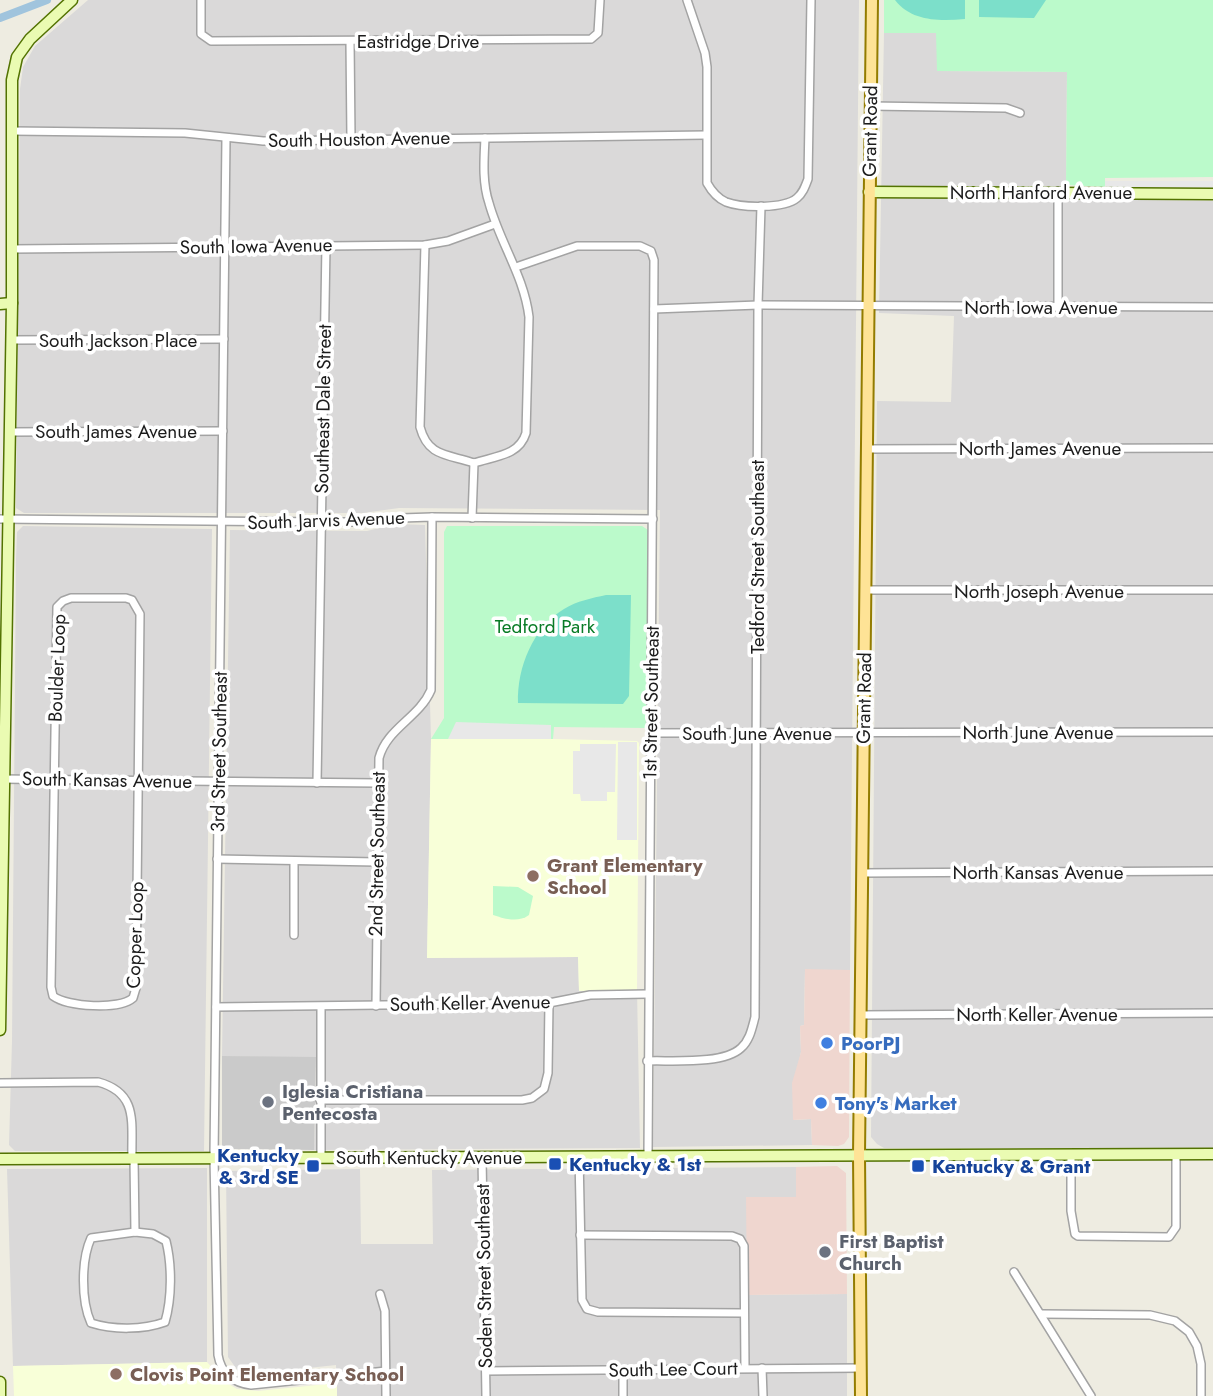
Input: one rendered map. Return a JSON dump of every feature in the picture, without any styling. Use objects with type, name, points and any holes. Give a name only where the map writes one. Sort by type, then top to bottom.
[{"type":"main road","name":"Grant Road","points":[[861,1396],[859,1155],[872,0]]},
{"type":"street","points":[[0,1030],[4,519],[12,340],[12,80],[17,57],[30,39],[72,0]]},
{"type":"street","name":"Eastridge Drive","points":[[201,0],[200,26],[204,36],[211,41],[591,39],[598,33],[600,0]]},
{"type":"street","points":[[687,0],[705,52],[707,67],[707,183],[712,193],[726,202],[761,206],[790,203],[799,197],[808,180],[811,0]]},
{"type":"street","points":[[350,41],[351,139]]},
{"type":"street","points":[[870,106],[1006,108],[1020,113]]},
{"type":"street","name":"South Houston Avenue","points":[[12,131],[185,133],[263,141],[706,135]]},
{"type":"street","name":"3rd Street Southeast","points":[[226,138],[214,1157],[218,1355],[220,1365],[228,1376],[235,1381],[251,1385],[386,1371]]},
{"type":"street","points":[[425,245],[420,427],[424,440],[430,449],[474,463],[516,450],[523,444],[526,433],[529,317],[527,300],[516,267],[495,224],[485,183],[485,138]]},
{"type":"street","points":[[1058,191],[1058,308]]},
{"type":"street","name":"North Hanford Avenue","points":[[869,192],[1213,194]]},
{"type":"street","name":"Tedford Street Southeast","points":[[647,1060],[728,1057],[741,1049],[750,1036],[755,1017],[758,305],[761,206]]},
{"type":"street","name":"South Iowa Avenue","points":[[12,249],[425,245],[448,241],[495,224]]},
{"type":"street","name":"Southeast Dale Street","points":[[317,783],[326,245]]},
{"type":"street","name":"1st Street Southeast","points":[[516,267],[577,246],[640,246],[651,251],[655,268],[647,994],[648,1156]]},
{"type":"street","points":[[0,304],[12,303]]},
{"type":"street","points":[[654,309],[758,305],[868,307]]},
{"type":"street","name":"North Iowa Avenue","points":[[868,307],[1213,307]]},
{"type":"street","name":"South Jackson Place","points":[[12,340],[224,339]]},
{"type":"street","name":"South James Avenue","points":[[6,435],[223,431]]},
{"type":"street","name":"North James Avenue","points":[[866,449],[1213,447]]},
{"type":"street","points":[[472,517],[474,463]]},
{"type":"street","name":"South Jarvis Avenue","points":[[4,519],[321,523],[373,522],[401,517],[653,519]]},
{"type":"street","name":"2nd Street Southeast","points":[[376,1006],[377,783],[382,747],[393,733],[420,709],[431,690],[432,517]]},
{"type":"street","name":"North Joseph Avenue","points":[[865,590],[1213,590]]},
{"type":"street","name":"Boulder Loop","points":[[54,778],[57,607],[71,598],[126,598],[132,600],[140,614],[137,780]]},
{"type":"street","name":"North June Avenue","points":[[864,733],[1213,732]]},
{"type":"street","name":"South June Avenue","points":[[650,733],[864,733]]},
{"type":"street","name":"Copper Loop","points":[[54,778],[51,987],[53,996],[68,1004],[122,1005],[133,998],[136,988],[137,780]]},
{"type":"street","name":"South Kansas Avenue","points":[[2,779],[377,783]]},
{"type":"street","points":[[218,859],[377,862]]},
{"type":"street","points":[[294,860],[294,935]]},
{"type":"street","name":"North Kansas Avenue","points":[[862,873],[1213,871]]},
{"type":"street","name":"South Keller Avenue","points":[[376,1006],[549,1003],[590,995],[647,994]]},
{"type":"street","points":[[320,1100],[532,1098],[544,1089],[548,1073],[549,1003]]},
{"type":"street","points":[[216,1007],[376,1006]]},
{"type":"street","points":[[321,1007],[321,1157]]},
{"type":"street","name":"North Keller Avenue","points":[[861,1015],[1213,1013]]},
{"type":"street","points":[[0,1083],[98,1082],[111,1085],[129,1101],[135,1233]]},
{"type":"street","points":[[1071,1155],[1071,1211],[1074,1234],[1169,1237],[1176,1227],[1176,1154]]},
{"type":"street","name":"South Kentucky Avenue","points":[[0,1160],[1213,1154]]},
{"type":"street","points":[[579,1156],[582,1300],[587,1309],[598,1312],[743,1313]]},
{"type":"street","name":"Soden Street Southeast","points":[[482,1157],[486,1396]]},
{"type":"street","points":[[135,1233],[153,1234],[166,1241],[169,1254],[169,1310],[165,1322],[154,1326],[104,1327],[91,1323],[85,1309],[85,1251],[90,1238],[135,1233]]},
{"type":"street","points":[[580,1235],[732,1236],[740,1239],[744,1246],[745,1368]]},
{"type":"street","points":[[1014,1272],[1091,1396]]},
{"type":"street","points":[[380,1294],[385,1311],[386,1396]]},
{"type":"street","points":[[1042,1314],[1150,1315],[1175,1321],[1189,1332],[1197,1346],[1201,1364],[1201,1396]]},
{"type":"street","points":[[762,1368],[762,1396]]},
{"type":"street","name":"South Lee Court","points":[[486,1371],[861,1368]]},
{"type":"street","points":[[623,1369],[623,1396]]},
{"type":"street","points":[[0,1382],[0,1396]]},
{"type":"shaded area","points":[[88,0],[859,0],[850,970],[805,970],[804,1025],[800,1026],[801,1052],[795,1080],[794,1120],[811,1119],[812,1145],[653,1147],[660,510],[399,508],[363,513],[24,513],[16,508],[20,89],[23,67],[35,46]]},
{"type":"shaded area","points":[[884,33],[937,33],[937,71],[1067,72],[1066,185],[1070,199],[1213,201],[1213,1148],[884,1148],[871,1137],[877,401],[951,402],[954,316],[879,313]]},
{"type":"shaded area","points":[[1105,181],[1213,181],[1213,188],[1105,187]]},
{"type":"shaded area","points":[[395,524],[425,525],[431,739],[427,958],[578,957],[579,991],[637,990],[640,1148],[314,1150],[316,1058],[222,1056],[230,530],[367,531]]},
{"type":"shaded area","points":[[23,526],[212,529],[204,1151],[15,1151],[9,1145],[16,559],[17,532]]},
{"type":"shaded area","points":[[456,722],[551,725],[551,739],[448,739]]},
{"type":"shaded area","name":"Grant Elementary School","points":[[431,739],[553,739],[639,743],[637,990],[579,991],[578,957],[427,958]]},
{"type":"shaded area","points":[[618,742],[637,742],[637,840],[617,840]]},
{"type":"shaded area","points":[[580,744],[616,744],[615,792],[607,792],[607,801],[581,801],[580,794],[573,794],[573,751],[580,751]]},
{"type":"shaded area","points":[[805,969],[850,970],[849,1137],[844,1144],[838,1146],[812,1145],[811,1119],[793,1120],[792,1083],[801,1052],[800,1026],[804,1025]]},
{"type":"shaded area","name":"Iglesia Cristiana Pentecosta","points":[[222,1056],[316,1057],[314,1150],[225,1149],[222,1146]]},
{"type":"shaded area","points":[[837,1166],[846,1173],[847,1294],[747,1295],[746,1197],[796,1197],[796,1167]]},
{"type":"shaded area","points":[[796,1167],[796,1197],[748,1295],[847,1294],[847,1396],[337,1396],[336,1365],[241,1375],[228,1357],[226,1171],[360,1169],[361,1244],[433,1244],[432,1170]]},
{"type":"shaded area","points":[[207,1168],[207,1362],[13,1366],[7,1169]]},
{"type":"shaded area","name":"Clovis Point Elementary School","points":[[207,1362],[225,1382],[237,1389],[258,1391],[337,1383],[337,1396],[14,1396],[13,1366]]},
{"type":"green space","points":[[884,0],[1213,0],[1213,177],[1105,178],[1105,187],[1066,185],[1067,72],[937,71],[936,33],[884,33]]},
{"type":"green space","points":[[895,0],[965,0],[965,19],[927,19],[910,13]]},
{"type":"green space","points":[[979,0],[1046,0],[1034,18],[979,17]]},
{"type":"green space","name":"Tedford Park","points":[[447,526],[642,526],[648,530],[646,728],[554,727],[553,739],[431,739],[444,718],[444,532]]},
{"type":"green space","points":[[606,595],[631,595],[629,696],[623,704],[518,703],[524,662],[544,627],[569,606]]},
{"type":"green space","points":[[493,886],[518,887],[533,896],[529,915],[516,920],[493,915]]},
{"type":"waterway","points":[[0,18],[47,0]]},
{"type":"place","name":"Grant Elementary School","points":[[533,876]]},
{"type":"place","name":"PoorPJ","points":[[827,1043]]},
{"type":"place","name":"Iglesia Cristiana Pentecosta","points":[[268,1102]]},
{"type":"place","name":"Tony's Market","points":[[821,1103]]},
{"type":"place","name":"Kentucky & 1st","points":[[555,1164]]},
{"type":"place","name":"Kentucky & 3rd SE","points":[[313,1166]]},
{"type":"place","name":"Kentucky & Grant","points":[[918,1166]]},
{"type":"place","name":"First Baptist Church","points":[[825,1252]]},
{"type":"place","name":"Clovis Point Elementary School","points":[[116,1374]]}]
